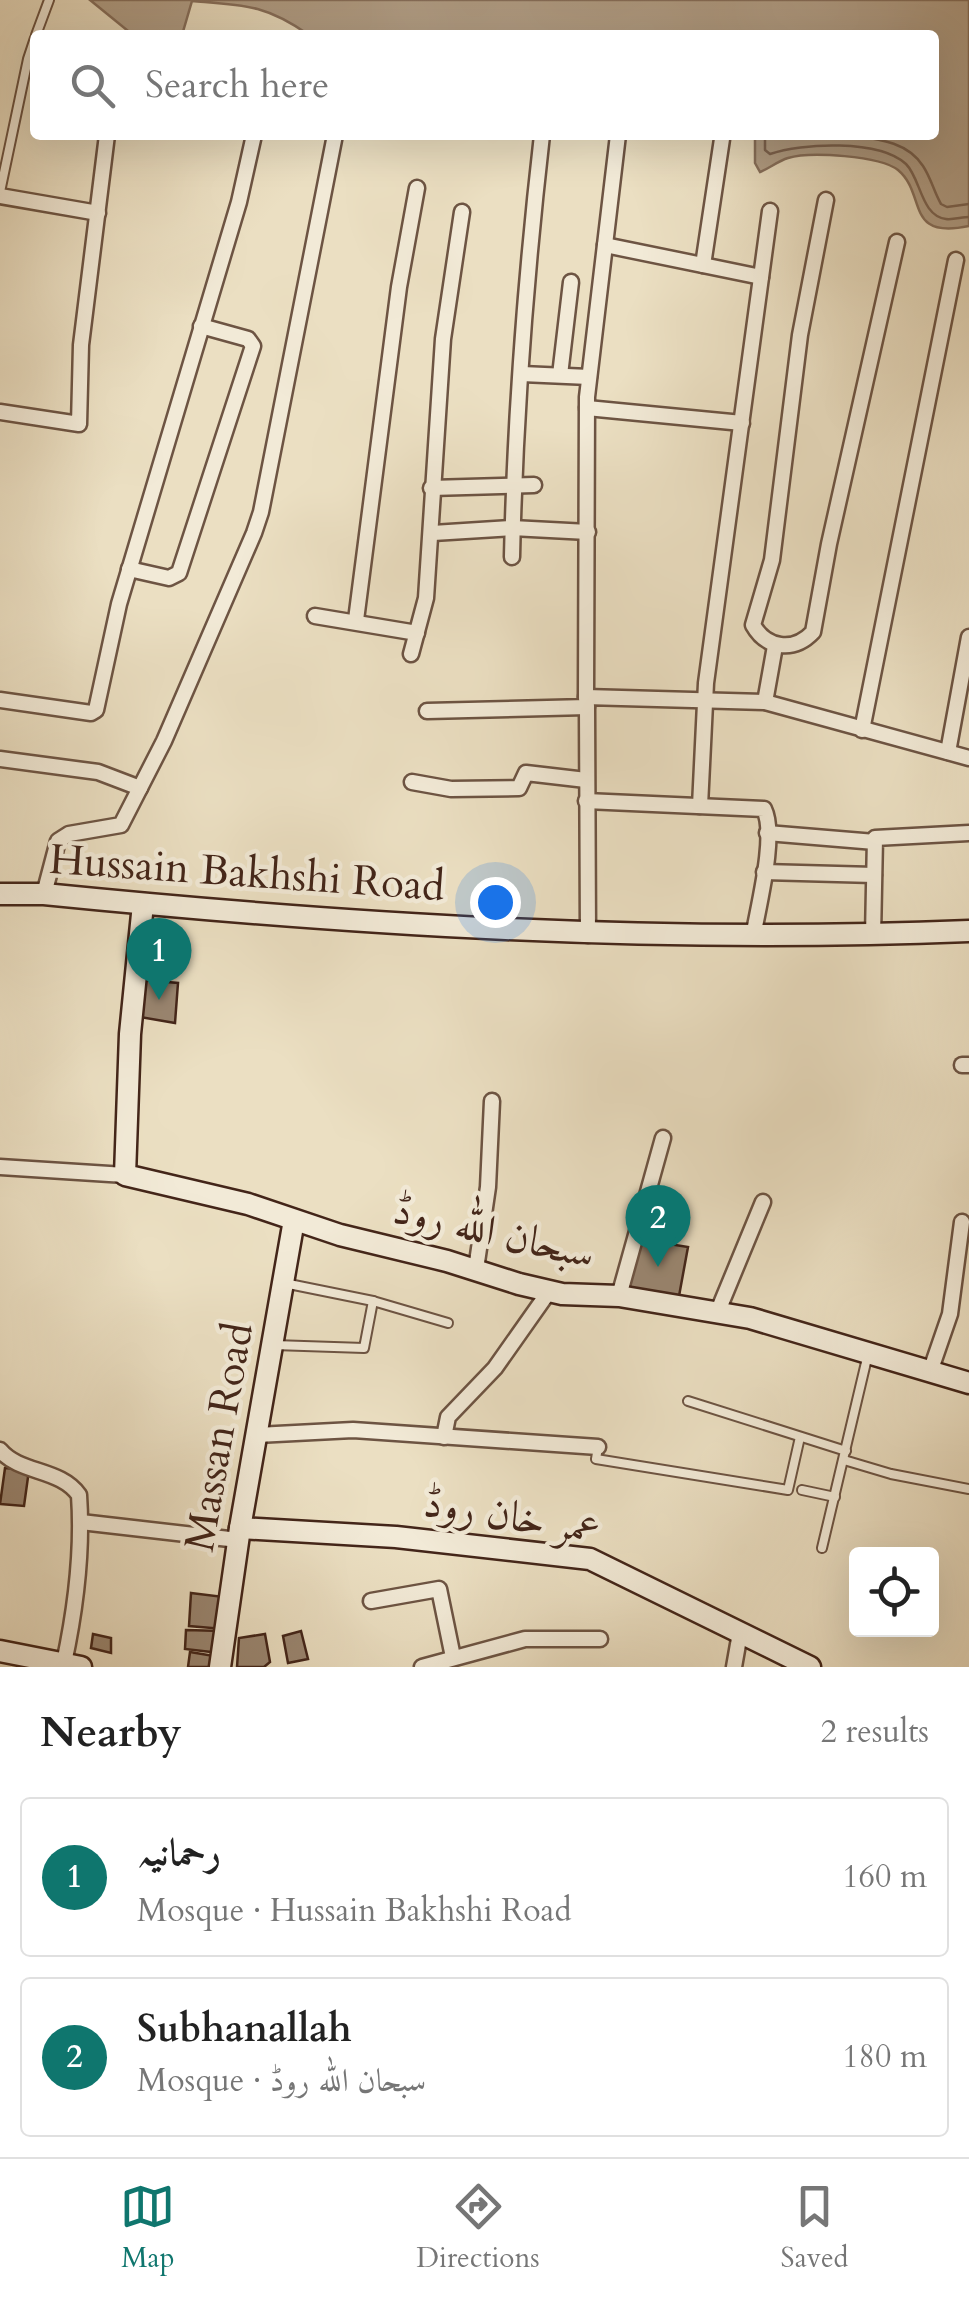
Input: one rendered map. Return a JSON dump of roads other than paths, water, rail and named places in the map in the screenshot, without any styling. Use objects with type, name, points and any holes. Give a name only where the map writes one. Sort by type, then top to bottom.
[{"type":"street","points":[[0,412],[80,424],[81,345],[106,140]]},
{"type":"street","points":[[0,700],[94,712],[129,569],[239,202],[253,140]]},
{"type":"street","points":[[44,894],[58,841],[69,834],[119,827],[164,741],[261,512],[334,140]]},
{"type":"street","points":[[512,558],[512,485],[542,140]]},
{"type":"street","points":[[588,934],[587,408],[617,140]]},
{"type":"street","points":[[703,265],[722,140]]},
{"type":"street","points":[[356,620],[399,288],[417,188]]},
{"type":"street","points":[[0,194],[98,213]]},
{"type":"street","points":[[826,200],[800,335],[772,560],[753,625],[760,638],[775,646],[795,644],[814,632],[829,544],[896,242]]},
{"type":"street","points":[[700,806],[705,700],[770,211]]},
{"type":"street","points":[[411,654],[426,598],[444,339],[462,212]]},
{"type":"street","points":[[605,245],[762,276]]},
{"type":"street","points":[[862,730],[956,260]]},
{"type":"street","points":[[560,375],[571,282]]},
{"type":"street","points":[[129,569],[169,578],[178,573],[253,346],[248,339],[201,326]]},
{"type":"street","points":[[522,374],[590,377]]},
{"type":"street","points":[[587,408],[742,423]]},
{"type":"street","points":[[432,488],[534,485]]},
{"type":"street","points":[[433,533],[512,528],[588,532]]},
{"type":"street","points":[[315,616],[416,632]]},
{"type":"street","points":[[948,752],[969,637]]},
{"type":"street","points":[[764,702],[775,646]]},
{"type":"street","points":[[428,711],[586,702],[764,702],[969,758]]},
{"type":"street","points":[[0,759],[98,772],[140,788]]},
{"type":"street","points":[[412,782],[450,789],[519,788],[526,773],[586,780]]},
{"type":"street","points":[[586,801],[761,808],[767,815],[767,833],[754,937]]},
{"type":"street","points":[[767,833],[875,842]]},
{"type":"street","points":[[873,936],[875,838],[969,833]]},
{"type":"street","points":[[764,872],[874,875]]},
{"type":"street","name":"Hussain Bakhshi Road","points":[[0,894],[588,934],[754,937],[969,931]]},
{"type":"street","points":[[0,1167],[125,1176],[130,1034],[143,904]]},
{"type":"street","points":[[476,1269],[488,1187],[492,1101]]},
{"type":"street","points":[[619,1296],[663,1138]]},
{"type":"street","name":"سبحان اللہ روڈ","points":[[125,1176],[248,1204],[340,1235],[520,1284],[750,1318],[969,1383]]},
{"type":"street","points":[[718,1312],[763,1202]]},
{"type":"street","name":"Massan Road","points":[[220,1667],[294,1220]]},
{"type":"street","points":[[930,1372],[950,1314],[962,1222]]},
{"type":"street","points":[[444,1437],[448,1417],[495,1368],[550,1290]]},
{"type":"street","points":[[257,1435],[353,1430],[598,1448]]},
{"type":"street","points":[[0,1450],[8,1458],[73,1486],[79,1495],[81,1522],[72,1665],[0,1651]]},
{"type":"street","points":[[81,1522],[239,1534]]},
{"type":"street","name":"عمر خان روڈ","points":[[239,1534],[396,1536],[590,1559],[810,1667]]},
{"type":"street","points":[[371,1601],[439,1589],[453,1657]]},
{"type":"street","points":[[734,1667],[740,1633]]},
{"type":"street","points":[[422,1667],[525,1639],[600,1639]]},
{"type":"lane","points":[[38,30],[49,0]]},
{"type":"lane","points":[[0,194],[30,54]]},
{"type":"lane","points":[[284,1283],[373,1301],[448,1323]]},
{"type":"lane","points":[[274,1344],[364,1348],[373,1301]]},
{"type":"lane","points":[[822,1548],[868,1354]]},
{"type":"lane","points":[[688,1401],[800,1437],[891,1474],[969,1488]]},
{"type":"lane","points":[[598,1448],[596,1459],[788,1490],[800,1437]]},
{"type":"lane","points":[[802,1490],[835,1497]]},
{"type":"water","points":[[90,0],[969,0],[969,226],[948,229],[926,221],[907,180],[898,170],[876,161],[798,156],[760,172],[755,163],[755,140],[939,140],[939,30],[301,30],[253,8],[192,1],[183,30],[127,30]]},
{"type":"place","name":"رحمانیہ","points":[[159,1000]]},
{"type":"place","name":"Subhanallah","points":[[658,1267]]}]
